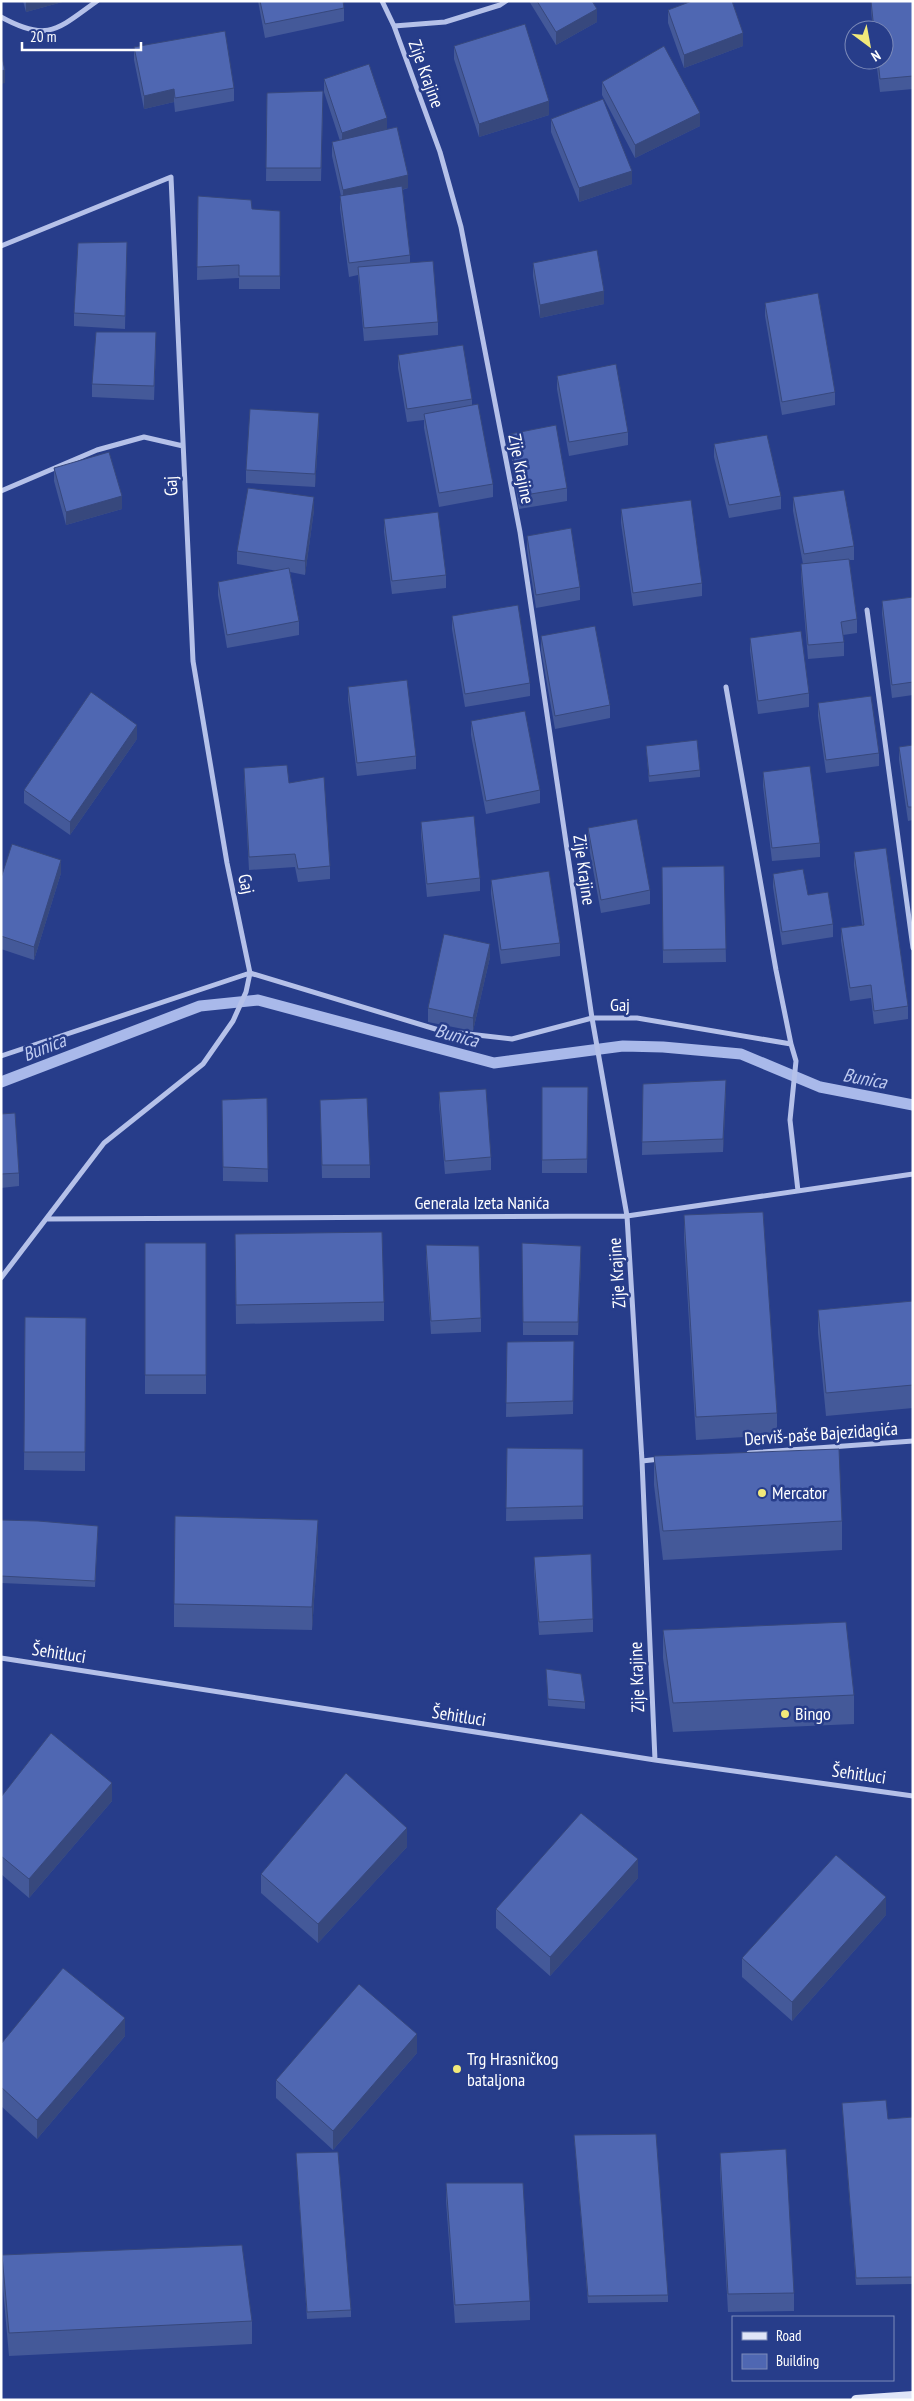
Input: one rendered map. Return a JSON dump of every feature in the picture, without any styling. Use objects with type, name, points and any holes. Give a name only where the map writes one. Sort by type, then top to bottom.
[{"type":"main road","points":[[856,2400],[913,2396]]},
{"type":"street","points":[[1,17],[24,30],[49,32],[68,22],[97,1]]},
{"type":"street","name":"Zije Krajine","points":[[382,1],[394,26],[440,152],[461,227],[520,532],[592,1018],[627,1216],[642,1461],[655,1760]]},
{"type":"street","points":[[394,26],[445,22],[500,6],[506,1]]},
{"type":"street","name":"Gaj","points":[[1,246],[171,177],[192,661],[227,863],[250,973],[246,992],[233,1020],[203,1064],[104,1143],[48,1219],[1,1278]]},
{"type":"street","points":[[1,491],[97,450],[144,437],[183,446]]},
{"type":"street","points":[[867,610],[913,948]]},
{"type":"street","points":[[726,688],[776,970],[796,1061],[790,1120],[798,1191]]},
{"type":"street","points":[[1,1056],[250,973]]},
{"type":"street","name":"Gaj","points":[[250,973],[442,1031],[512,1039],[592,1018],[637,1018],[791,1044]]},
{"type":"street","name":"Generala Izeta Nanića","points":[[48,1219],[627,1216],[913,1174]]},
{"type":"street","name":"Derviš-paše Bajezidagića","points":[[739,1454],[913,1441]]},
{"type":"street","points":[[642,1461],[671,1459]]},
{"type":"street","name":"Šehitluci","points":[[1,1658],[655,1760],[913,1796]]},
{"type":"building","points":[[260,1],[343,1],[344,8],[265,24]]},
{"type":"building","points":[[537,1],[592,1],[597,9],[556,32]]},
{"type":"building","points":[[692,1],[732,1],[743,33],[684,55],[668,10]]},
{"type":"building","points":[[871,1],[913,1],[913,76],[880,79],[879,70],[894,70],[894,20],[873,20]]},
{"type":"building","points":[[525,24],[549,101],[479,124],[454,46]]},
{"type":"building","points":[[225,31],[234,88],[175,98],[174,89],[144,96],[134,47]]},
{"type":"building","points":[[664,46],[700,113],[635,145],[602,82]]},
{"type":"building","points":[[1,54],[5,70],[1,71]]},
{"type":"building","points":[[369,64],[387,118],[342,133],[324,79]]},
{"type":"building","points":[[323,91],[321,168],[266,168],[267,93]]},
{"type":"building","points":[[603,99],[632,171],[579,188],[551,119]]},
{"type":"building","points":[[397,127],[408,175],[343,190],[332,142]]},
{"type":"building","points":[[402,186],[410,255],[349,263],[340,196]]},
{"type":"building","points":[[198,196],[251,200],[252,209],[280,211],[280,276],[239,276],[239,265],[197,267]]},
{"type":"building","points":[[127,242],[125,316],[74,313],[78,243]]},
{"type":"building","points":[[597,250],[604,291],[540,305],[533,263]]},
{"type":"building","points":[[433,261],[438,322],[364,328],[358,267]]},
{"type":"building","points":[[818,293],[835,392],[782,402],[765,303]]},
{"type":"building","points":[[96,332],[156,332],[154,386],[92,384]]},
{"type":"building","points":[[463,345],[472,399],[407,409],[398,355]]},
{"type":"building","points":[[616,364],[628,432],[569,442],[557,376]]},
{"type":"building","points":[[478,404],[493,484],[439,493],[424,414]]},
{"type":"building","points":[[250,409],[319,413],[315,474],[246,470]]},
{"type":"building","points":[[556,425],[567,488],[519,496],[510,434]]},
{"type":"building","points":[[767,435],[781,496],[729,505],[714,444]]},
{"type":"building","points":[[109,452],[122,496],[66,512],[54,468]]},
{"type":"building","points":[[248,488],[314,497],[305,561],[237,551]]},
{"type":"building","points":[[844,490],[854,546],[804,554],[793,497]]},
{"type":"building","points":[[691,500],[702,583],[633,593],[621,509]]},
{"type":"building","points":[[438,512],[446,575],[392,581],[384,519]]},
{"type":"building","points":[[571,528],[580,587],[536,595],[527,536]]},
{"type":"building","points":[[849,559],[857,619],[841,622],[844,642],[808,645],[801,564]]},
{"type":"building","points":[[289,568],[299,621],[227,635],[218,582]]},
{"type":"building","points":[[913,597],[913,682],[892,685],[882,601]]},
{"type":"building","points":[[518,605],[530,683],[465,694],[452,616]]},
{"type":"building","points":[[595,626],[610,705],[555,716],[541,636]]},
{"type":"building","points":[[801,631],[809,693],[758,701],[750,638]]},
{"type":"building","points":[[407,680],[416,756],[357,763],[348,687]]},
{"type":"building","points":[[91,692],[137,725],[70,822],[24,790]]},
{"type":"building","points":[[871,696],[879,753],[826,760],[818,703]]},
{"type":"building","points":[[525,711],[540,790],[486,801],[471,721]]},
{"type":"building","points":[[697,740],[700,770],[649,776],[646,746]]},
{"type":"building","points":[[913,745],[913,807],[908,807],[899,747]]},
{"type":"building","points":[[287,765],[289,783],[324,777],[330,866],[298,869],[295,854],[249,857],[244,768]]},
{"type":"building","points":[[810,766],[820,843],[772,848],[763,772]]},
{"type":"building","points":[[474,816],[480,878],[427,884],[421,822]]},
{"type":"building","points":[[637,819],[650,890],[601,900],[588,828]]},
{"type":"building","points":[[12,844],[61,860],[34,947],[1,936],[1,878]]},
{"type":"building","points":[[886,848],[908,1006],[874,1011],[871,985],[850,988],[841,928],[864,925],[854,852]]},
{"type":"building","points":[[724,866],[726,949],[663,950],[662,867]]},
{"type":"building","points":[[803,869],[808,895],[828,892],[833,924],[782,932],[773,874]]},
{"type":"building","points":[[549,871],[560,943],[501,950],[491,880]]},
{"type":"building","points":[[444,934],[490,944],[473,1018],[428,1008]]},
{"type":"building","points":[[726,1080],[723,1139],[642,1142],[643,1084]]},
{"type":"building","points":[[542,1087],[588,1087],[587,1159],[542,1160]]},
{"type":"building","points":[[486,1089],[491,1157],[445,1161],[439,1092]]},
{"type":"building","points":[[267,1098],[268,1169],[223,1167],[222,1100]]},
{"type":"building","points":[[367,1098],[370,1165],[322,1165],[320,1100]]},
{"type":"building","points":[[15,1113],[19,1173],[1,1174],[1,1114]]},
{"type":"building","points":[[763,1212],[777,1413],[696,1417],[684,1215]]},
{"type":"building","points":[[382,1232],[384,1302],[236,1305],[235,1234]]},
{"type":"building","points":[[145,1243],[206,1243],[206,1375],[145,1375]]},
{"type":"building","points":[[522,1243],[581,1246],[578,1322],[523,1322]]},
{"type":"building","points":[[426,1245],[479,1246],[481,1318],[431,1321]]},
{"type":"building","points":[[913,1301],[913,1385],[826,1393],[818,1310]]},
{"type":"building","points":[[25,1317],[86,1318],[85,1452],[24,1452]]},
{"type":"building","points":[[574,1341],[573,1401],[506,1403],[507,1342]]},
{"type":"building","points":[[507,1448],[583,1449],[583,1506],[506,1508]]},
{"type":"building","points":[[839,1449],[842,1521],[663,1531],[654,1456]]},
{"type":"building","points":[[175,1516],[318,1520],[312,1607],[174,1604]]},
{"type":"building","points":[[1,1520],[98,1526],[95,1581],[1,1576]]},
{"type":"building","points":[[591,1554],[593,1619],[539,1622],[534,1557]]},
{"type":"building","points":[[846,1622],[854,1695],[673,1703],[663,1630]]},
{"type":"building","points":[[546,1669],[581,1674],[585,1702],[548,1699]]},
{"type":"building","points":[[51,1733],[112,1783],[29,1879],[1,1856],[1,1797]]},
{"type":"building","points":[[346,1773],[407,1828],[318,1924],[261,1874]]},
{"type":"building","points":[[581,1813],[638,1859],[550,1957],[496,1909]]},
{"type":"building","points":[[836,1855],[886,1897],[792,2002],[742,1958]]},
{"type":"building","points":[[63,1968],[125,2018],[37,2120],[1,2087],[1,2044]]},
{"type":"building","points":[[359,1984],[417,2034],[333,2131],[276,2080]]},
{"type":"building","points":[[886,2100],[888,2119],[913,2117],[913,2277],[856,2278],[842,2103]]},
{"type":"building","points":[[656,2134],[668,2295],[588,2296],[574,2135]]},
{"type":"building","points":[[786,2149],[794,2293],[728,2294],[720,2153]]},
{"type":"building","points":[[338,2152],[351,2310],[307,2312],[296,2153]]},
{"type":"building","points":[[446,2183],[523,2183],[530,2301],[455,2305]]},
{"type":"building","points":[[242,2245],[252,2321],[9,2333],[2,2255]]},
{"type":"waterway","name":"Bunica","points":[[1,1082],[200,1006],[258,1000],[494,1063],[623,1046],[663,1047],[741,1054],[820,1087],[913,1105]]},
{"type":"place","name":"Mercator","points":[[762,1493]]},
{"type":"place","name":"Bingo","points":[[785,1714]]},
{"type":"place","name":"Trg Hrasničkog bataljona","points":[[457,2069]]}]
